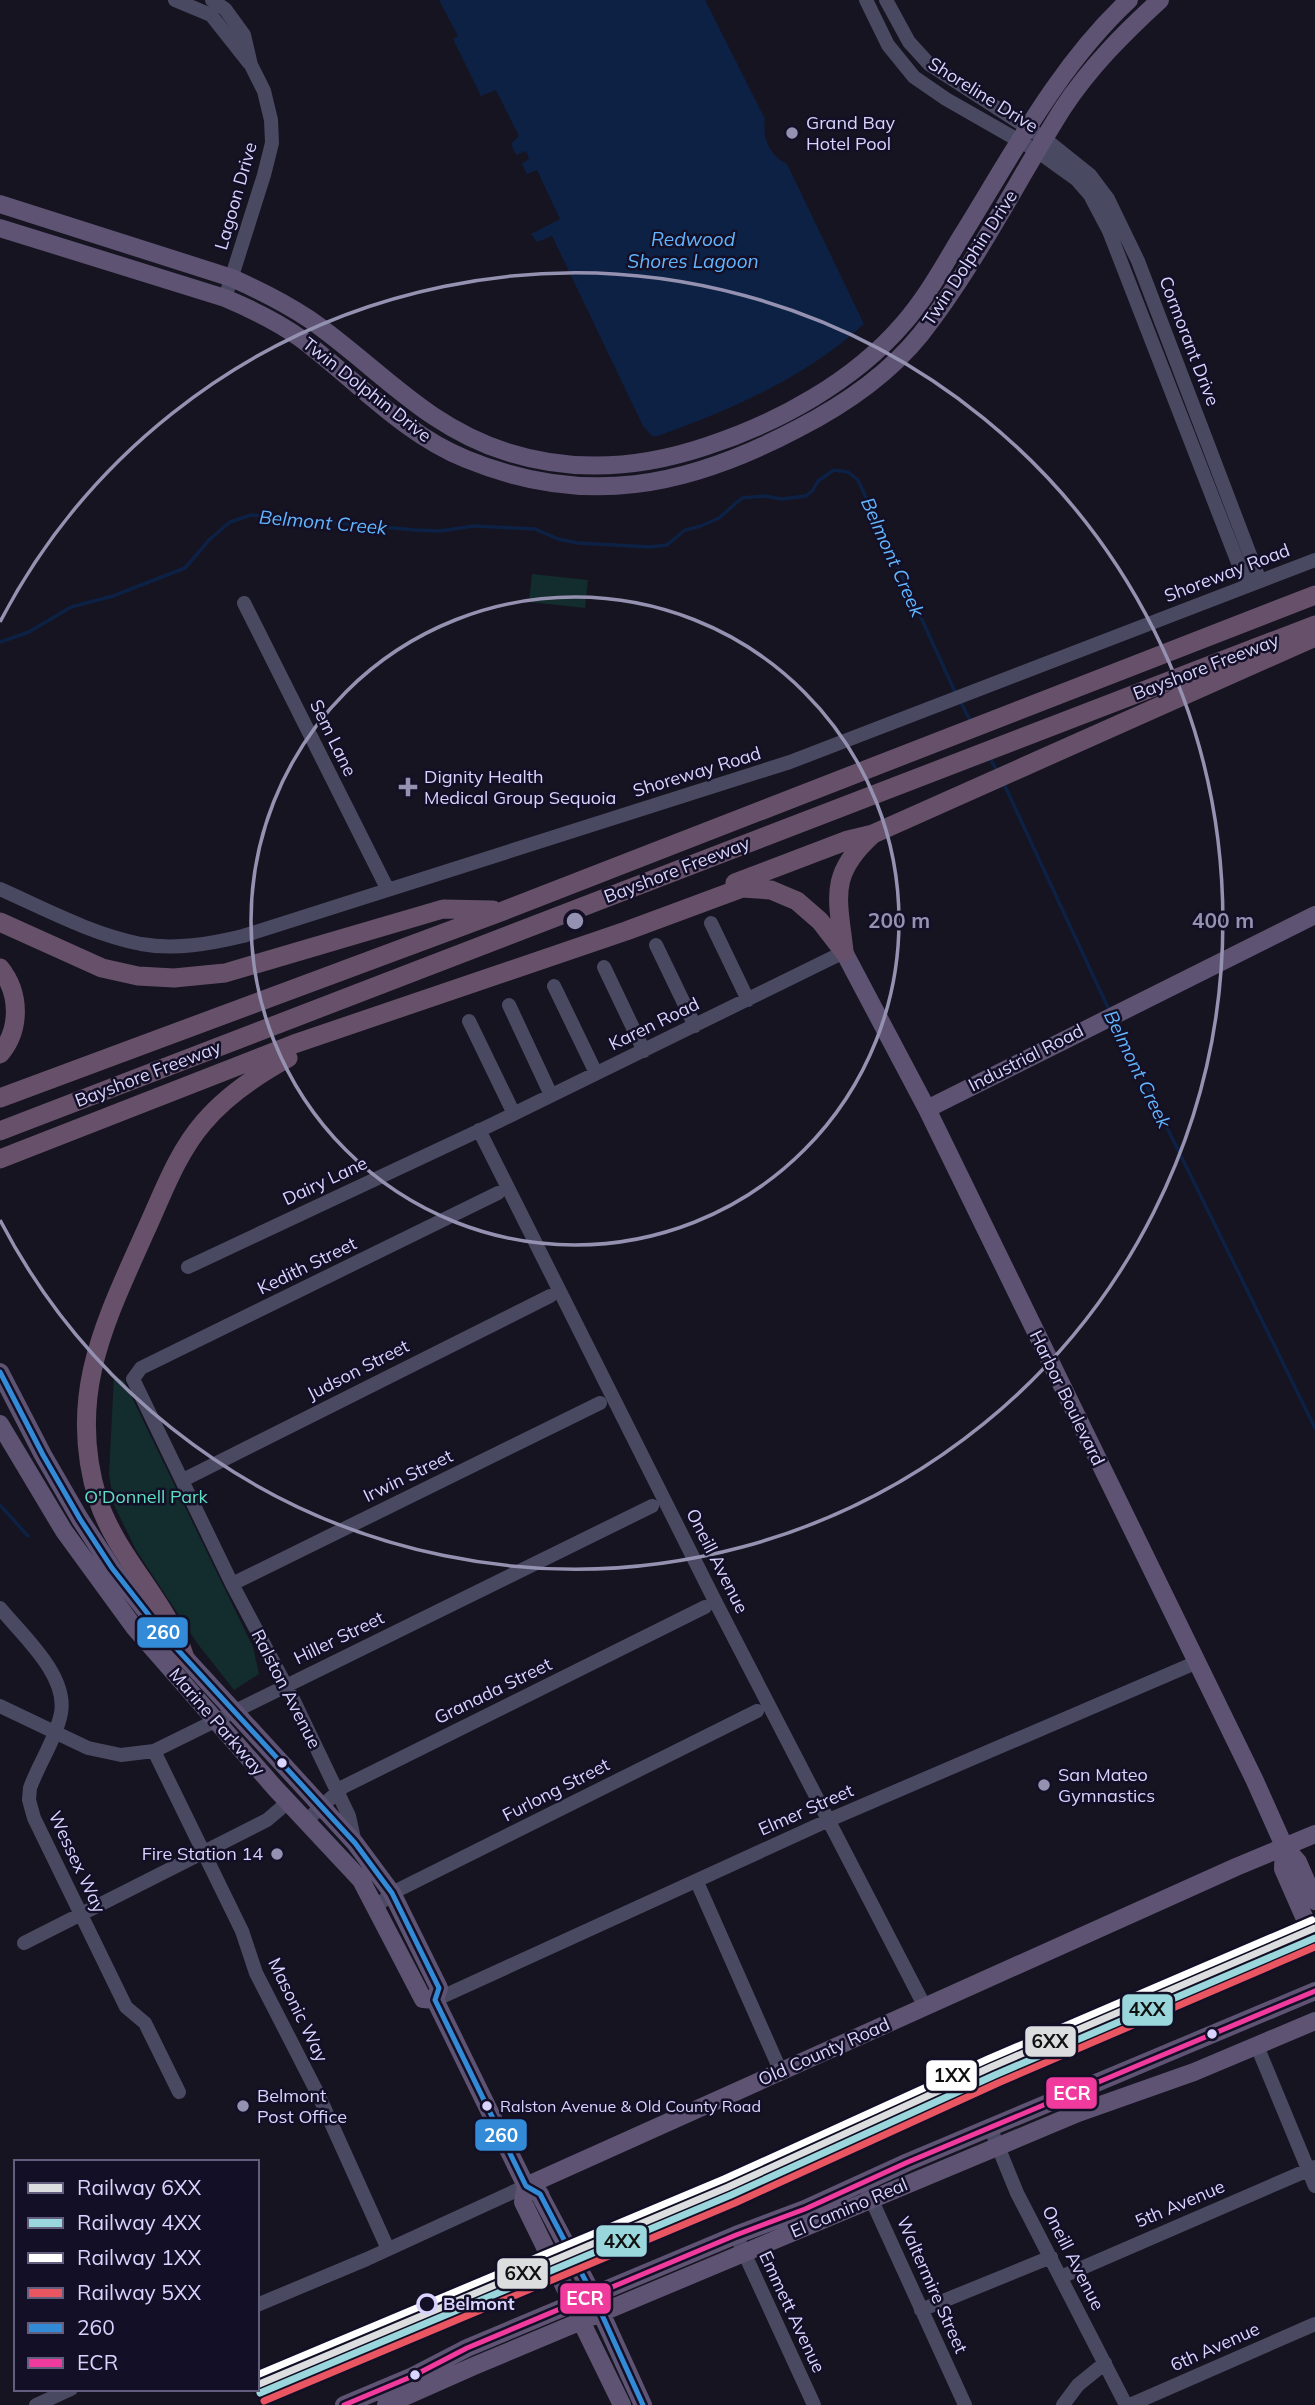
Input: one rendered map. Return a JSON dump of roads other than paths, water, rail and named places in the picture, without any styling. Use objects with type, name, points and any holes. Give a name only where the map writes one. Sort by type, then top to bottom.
[{"type":"highway","name":"Bayshore Freeway","points":[[0,1098],[503,911],[1315,595]]},
{"type":"highway","name":"Bayshore Freeway","points":[[0,1131],[1315,625]]},
{"type":"highway","points":[[626,931],[684,902],[848,840],[873,834],[1315,637]]},
{"type":"highway","points":[[844,952],[837,900],[839,885],[850,858],[873,834]]},
{"type":"highway","points":[[0,1159],[294,1044],[336,1032],[626,931],[729,891],[756,888],[778,892],[797,901],[820,920],[844,952]]},
{"type":"highway","points":[[0,922],[102,968],[147,977],[191,978],[234,971],[443,909],[503,911]]},
{"type":"highway","points":[[0,968],[10,983],[16,1006],[11,1038],[0,1054]]},
{"type":"highway","points":[[185,1658],[179,1639],[126,1556],[99,1502],[88,1455],[86,1430],[89,1385],[95,1355],[108,1316],[146,1231],[173,1172],[195,1133],[249,1081],[336,1032]]},
{"type":"main road","name":"Twin Dolphin Drive","points":[[0,204],[232,278],[258,289],[311,320],[423,411],[468,437],[507,452],[554,462],[614,466],[647,463],[728,439],[769,420],[849,374],[878,350],[903,325],[926,294],[1046,99],[1083,49],[1129,0]]},
{"type":"main road","name":"Twin Dolphin Drive","points":[[0,228],[225,298],[249,308],[299,337],[411,428],[463,458],[500,472],[538,481],[615,487],[650,483],[736,459],[779,439],[861,391],[891,366],[920,335],[945,301],[1064,107],[1089,72],[1160,0]]},
{"type":"main road","name":"Industrial Road","points":[[927,1109],[1315,915]]},
{"type":"main road","name":"Harbor Boulevard","points":[[844,952],[927,1109],[1251,1773],[1284,1846],[1298,1862],[1315,1901]]},
{"type":"main road","name":"Marine Parkway","points":[[0,1372],[36,1443],[96,1545],[147,1614],[355,1843]]},
{"type":"main road","name":"Marine Parkway","points":[[0,1424],[43,1499],[134,1627],[288,1802],[353,1870],[376,1907]]},
{"type":"main road","name":"Old County Road","points":[[526,2186],[629,2141],[691,2110],[1315,1834]]},
{"type":"main road","name":"Ralston Avenue","points":[[355,1843],[392,1894],[439,1989],[435,2000],[526,2186],[540,2194],[593,2295],[642,2405]]},
{"type":"main road","name":"Harbor Boulevard","points":[[1284,1846],[1283,1868],[1315,1942]]},
{"type":"main road","name":"Ralston Avenue","points":[[376,1907],[423,1999],[435,2000]]},
{"type":"main road","name":"El Camino Real","points":[[344,2405],[413,2376],[467,2348],[736,2235],[805,2209],[863,2181],[1315,1991]]},
{"type":"main road","name":"El Camino Real","points":[[386,2405],[1078,2113],[1181,2077],[1315,2021]]},
{"type":"main road","name":"Ralston Avenue","points":[[526,2186],[523,2202],[622,2405]]},
{"type":"street","name":"Lagoon Drive","points":[[175,0],[211,15],[251,65],[264,91],[271,120],[272,143],[225,298]]},
{"type":"street","name":"Lagoon Drive","points":[[212,0],[225,9],[244,35],[251,65]]},
{"type":"street","name":"Shoreline Drive","points":[[866,0],[888,45],[914,77],[935,92],[1041,145]]},
{"type":"street","name":"Shoreline Drive","points":[[886,0],[909,42],[929,64],[1024,136]]},
{"type":"street","name":"Cormorant Drive","points":[[1041,145],[1076,179],[1102,214],[1253,583]]},
{"type":"street","name":"Shoreway Road","points":[[0,889],[108,935],[142,944],[180,947],[243,936],[790,762],[1315,560]]},
{"type":"street","name":"Sem Lane","points":[[244,603],[388,890]]},
{"type":"street","points":[[710,923],[748,1000]]},
{"type":"street","points":[[656,945],[695,1026]]},
{"type":"street","name":"Karen Road","points":[[480,1130],[844,952]]},
{"type":"street","points":[[604,967],[644,1051]]},
{"type":"street","points":[[554,986],[596,1073]]},
{"type":"street","points":[[509,1005],[551,1095]]},
{"type":"street","points":[[469,1021],[514,1114]]},
{"type":"street","name":"Dairy Lane","points":[[188,1267],[480,1130]]},
{"type":"street","name":"Oneill Avenue","points":[[480,1130],[721,1613],[925,2007]]},
{"type":"street","name":"Kedith Street","points":[[134,1375],[154,1362],[498,1193]]},
{"type":"street","name":"Judson Street","points":[[183,1479],[550,1296]]},
{"type":"street","name":"Ralston Avenue","points":[[134,1375],[134,1383],[349,1816],[355,1843]]},
{"type":"street","name":"Irwin Street","points":[[232,1584],[600,1403]]},
{"type":"street","name":"Hiller Street","points":[[0,1706],[88,1748],[121,1755],[154,1751],[652,1506]]},
{"type":"street","name":"Granada Street","points":[[306,1821],[337,1791],[705,1607]]},
{"type":"street","name":"Wessex Way","points":[[0,1608],[55,1675],[62,1699],[61,1713],[54,1733],[30,1788],[29,1800],[34,1818],[126,2007],[145,2024],[179,2092]]},
{"type":"street","name":"Elmer Street","points":[[435,2000],[829,1820],[1195,1663]]},
{"type":"street","name":"Furlong Street","points":[[376,1907],[392,1894],[757,1711]]},
{"type":"street","name":"Masonic Way","points":[[154,1751],[243,1931],[256,1973],[318,2094],[388,2249]]},
{"type":"street","points":[[24,1944],[268,1820],[288,1802]]},
{"type":"street","points":[[697,1882],[781,2072]]},
{"type":"street","points":[[1257,2046],[1311,2168],[1315,2186]]},
{"type":"street","name":"Oneill Avenue","points":[[990,2127],[1017,2193],[1128,2405]]},
{"type":"street","name":"5th Avenue","points":[[1061,2277],[1311,2168]]},
{"type":"street","name":"Waltermire Street","points":[[863,2181],[964,2405]]},
{"type":"street","name":"Old County Road","points":[[259,2304],[526,2186]]},
{"type":"street","name":"Emmett Avenue","points":[[736,2235],[814,2405]]},
{"type":"street","points":[[921,2310],[1051,2257]]},
{"type":"street","name":"6th Avenue","points":[[1128,2405],[1315,2324]]},
{"type":"street","points":[[1063,2405],[1078,2385],[1105,2363]]},
{"type":"street","points":[[36,2405],[67,2391]]},
{"type":"water","name":"Redwood Shores Lagoon","points":[[439,0],[705,0],[765,119],[768,145],[776,156],[787,164],[864,324],[817,360],[767,390],[713,415],[652,436],[643,426],[552,236],[537,242],[531,234],[560,219],[537,170],[527,174],[522,164],[529,159],[526,151],[516,155],[511,144],[519,136],[496,90],[481,96],[453,39],[458,36]]},
{"type":"waterway","name":"Belmont Creek","points":[[0,642],[29,632],[71,607],[113,596],[185,568],[210,539],[230,522],[251,515],[415,530],[440,531],[474,526],[535,529],[558,539],[578,543],[650,547],[667,545],[685,530],[719,518],[742,498],[764,496],[782,499],[806,496],[818,481],[834,470],[848,472],[858,480],[956,694]]},
{"type":"waterway","name":"Belmont Creek","points":[[960,701],[971,722]]},
{"type":"waterway","name":"Belmont Creek","points":[[989,756],[997,771]]},
{"type":"waterway","name":"Belmont Creek","points":[[1004,784],[1110,1012]]},
{"type":"waterway","name":"Belmont Creek","points":[[1115,1022],[1315,1428]]},
{"type":"waterway","points":[[0,1505],[28,1536]]},
{"type":"rail line","name":"1XX","points":[[259,2374],[724,2179],[988,2059],[1312,1920]]},
{"type":"rail line","name":"6XX","points":[[259,2384],[728,2187],[991,2067],[1315,1928]]},
{"type":"rail line","name":"4XX","points":[[260,2393],[731,2195],[995,2075],[1315,1938]]},
{"type":"rail line","name":"5XX","points":[[264,2401],[735,2203],[998,2083],[1315,1947]]},
{"type":"place","name":"Grand Bay Hotel Pool","points":[[792,133]]},
{"type":"place","name":"Dignity Health Medical Group Sequoia","points":[[408,787]]},
{"type":"place","name":"San Mateo Gymnastics","points":[[1044,1785]]},
{"type":"place","name":"Fire Station 14","points":[[277,1854]]},
{"type":"place","name":"Belmont Post Office","points":[[243,2106]]},
{"type":"place","name":"Ralston Avenue & Old County Road","points":[[487,2106]]},
{"type":"place","name":"Belmont","points":[[427,2304]]},
{"type":"park label","name":"O'Donnell Park","points":[[146,1497]]}]
